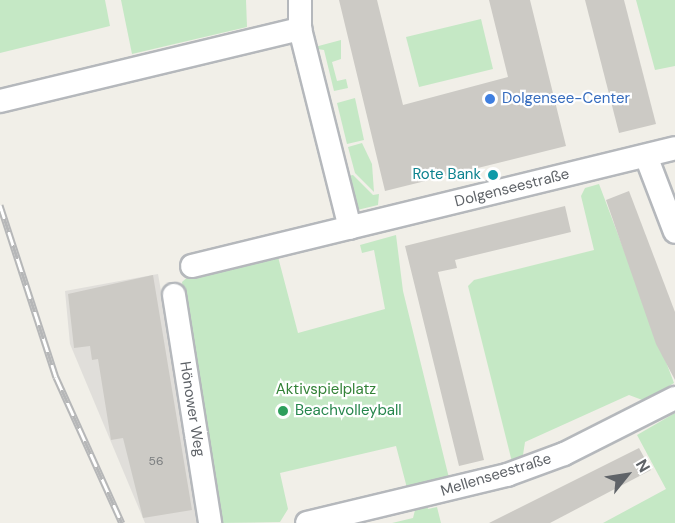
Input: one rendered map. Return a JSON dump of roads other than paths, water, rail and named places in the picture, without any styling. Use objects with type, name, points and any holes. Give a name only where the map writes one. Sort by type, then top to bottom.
[{"type":"street","points":[[300,0],[300,29],[350,228]]},
{"type":"street","points":[[0,101],[300,29]]},
{"type":"street","name":"Dolgenseestraße","points":[[192,266],[675,148]]},
{"type":"street","points":[[646,156],[675,232]]},
{"type":"street","name":"Hönower Weg","points":[[174,295],[210,523]]},
{"type":"street","name":"Mellenseestraße","points":[[307,523],[404,501],[564,454],[675,398]]},
{"type":"railway","points":[[0,205],[56,377],[122,523]]},
{"type":"place","name":"Dolgensee-Center","points":[[490,99]]},
{"type":"place","name":"Rote Bank","points":[[493,175]]},
{"type":"place","name":"Beachvolleyball","points":[[283,411]]},
{"type":"park label","name":"Aktivspielplatz","points":[[326,390]]}]
